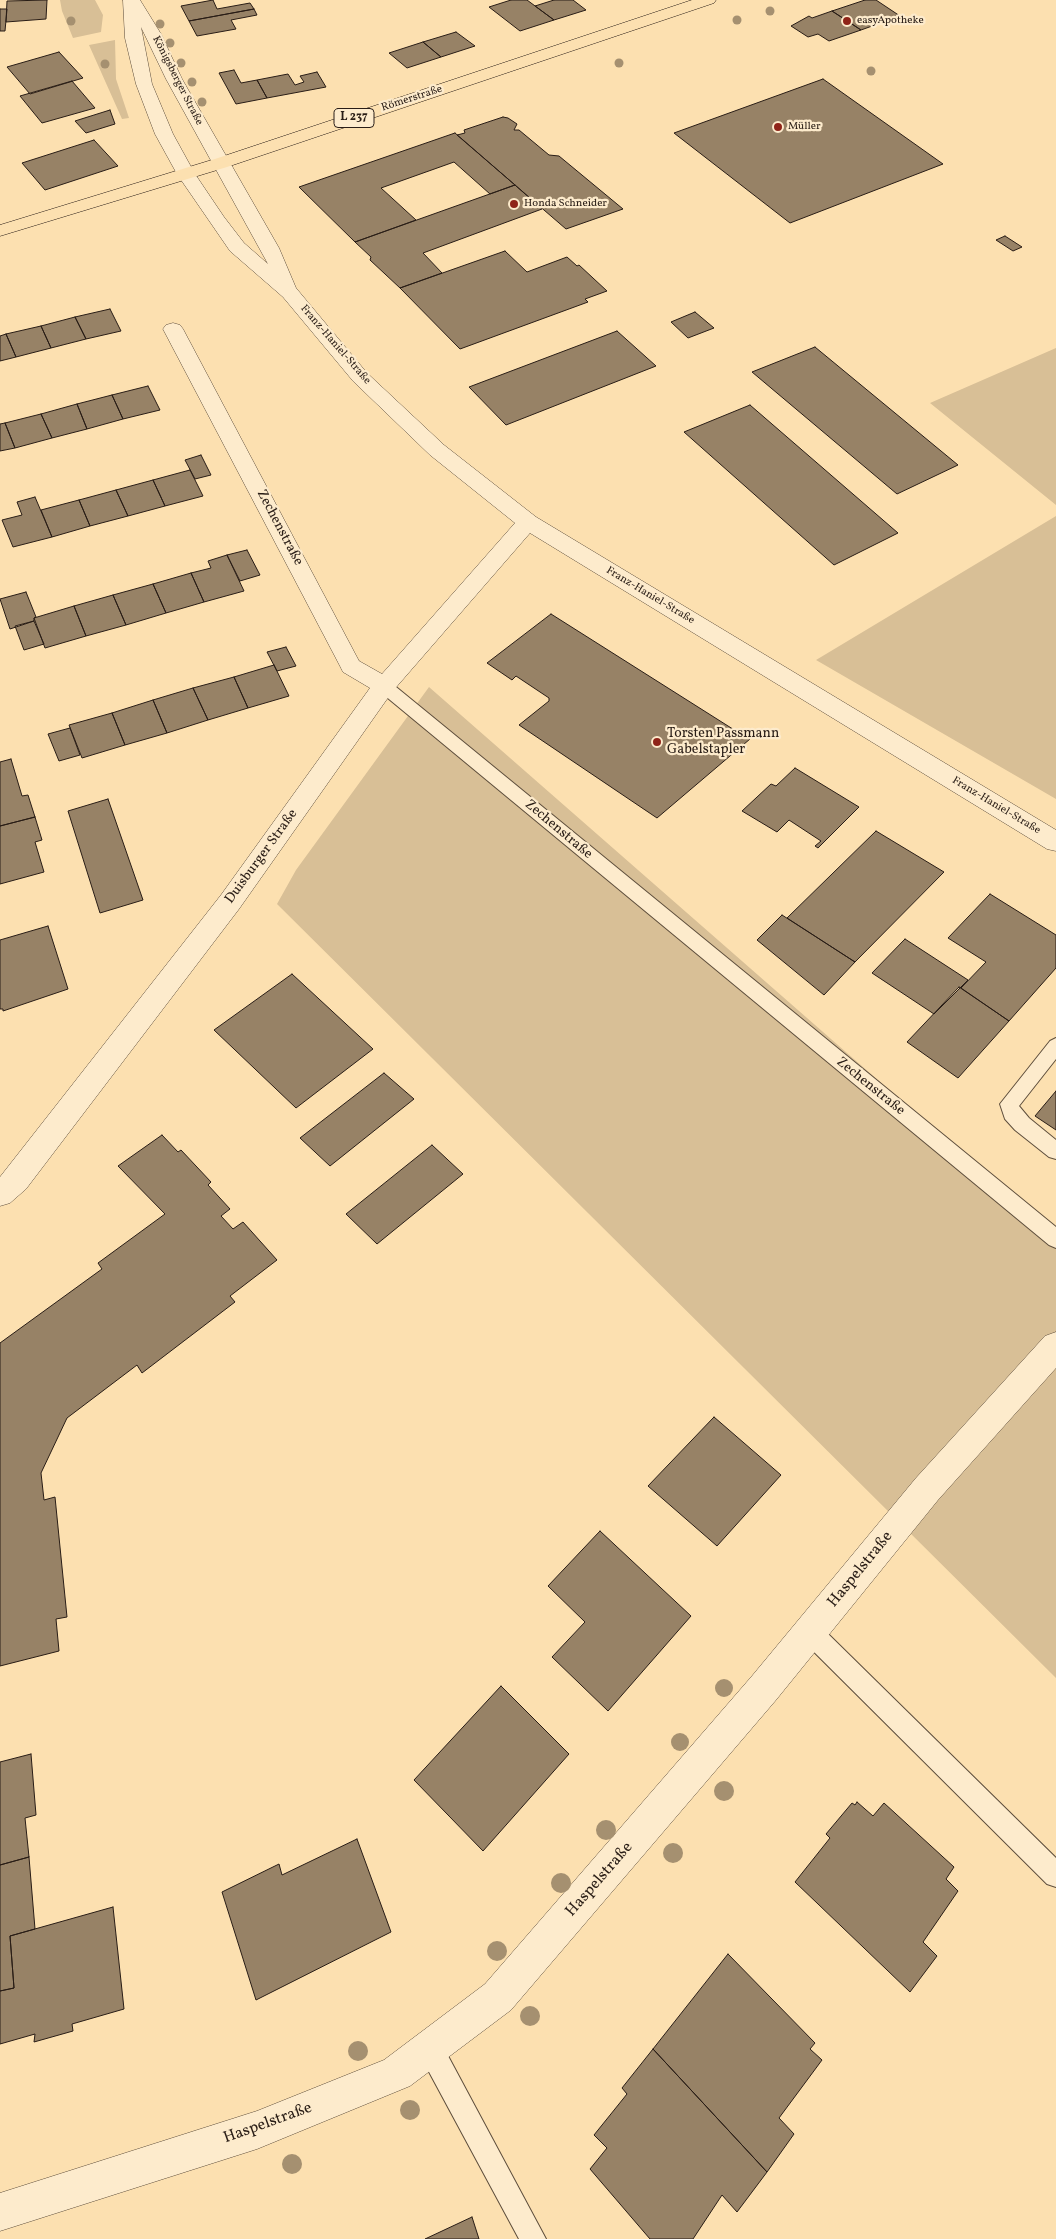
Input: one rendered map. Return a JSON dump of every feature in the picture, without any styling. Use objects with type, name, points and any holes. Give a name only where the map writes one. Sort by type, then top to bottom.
[{"type":"main road","name":"Römerstraße","points":[[0,231],[221,163],[705,0]]},
{"type":"street","name":"Königsberger Straße","points":[[131,0],[153,34],[174,79],[221,163]]},
{"type":"street","name":"Königsberger Straße","points":[[131,0],[133,38],[144,84],[164,134],[186,174]]},
{"type":"street","name":"Franz-Haniel-Straße","points":[[221,163],[270,248],[290,293]]},
{"type":"street","name":"Franz-Haniel-Straße","points":[[186,174],[237,247],[290,293],[360,377],[437,450],[528,522],[1056,842]]},
{"type":"street","name":"Zechenstraße","points":[[173,329],[352,666],[384,686]]},
{"type":"street","name":"Duisburger Straße","points":[[0,1194],[16,1180],[230,902],[384,686],[528,522]]},
{"type":"street","name":"Haspelstraße","points":[[0,2212],[256,2130],[397,2073],[498,1997],[810,1632],[927,1489],[1056,1346]]},
{"type":"lane","name":"Zechenstraße","points":[[384,686],[1056,1239]]},
{"type":"lane","points":[[1056,1046],[1009,1104],[1012,1113],[1022,1124],[1056,1151]]},
{"type":"lane","points":[[810,1632],[1056,1875]]},
{"type":"lane","points":[[430,2048],[533,2239]]},
{"type":"shaded area","points":[[60,0],[95,0],[103,15],[101,32],[73,38],[62,11]]},
{"type":"shaded area","points":[[115,40],[116,79],[129,118],[122,119],[89,45]]},
{"type":"shaded area","points":[[1056,348],[1056,505],[930,403]]},
{"type":"shaded area","points":[[1056,516],[1056,799],[816,660]]},
{"type":"shaded area","points":[[429,687],[1056,1236],[1056,1678],[277,904],[296,870]]},
{"type":"building","points":[[47,0],[46,19],[6,22],[7,1]]},
{"type":"building","points":[[213,0],[217,9],[250,3],[254,9],[189,21],[181,6]]},
{"type":"building","points":[[511,0],[527,0],[554,20],[520,31],[489,7]]},
{"type":"building","points":[[554,0],[573,0],[586,10],[554,20],[535,6]]},
{"type":"building","points":[[865,0],[876,0],[900,16],[861,30],[832,11]]},
{"type":"building","points":[[0,9],[7,9],[5,31],[0,31]]},
{"type":"building","points":[[254,9],[257,15],[231,20],[236,29],[197,36],[189,21]]},
{"type":"building","points":[[832,11],[861,30],[829,41],[818,34],[808,37],[791,26],[809,16],[812,18]]},
{"type":"building","points":[[456,32],[475,46],[441,57],[423,42]]},
{"type":"building","points":[[423,42],[441,57],[407,68],[389,53]]},
{"type":"building","points":[[59,52],[83,78],[30,94],[7,67]]},
{"type":"building","points":[[234,70],[241,83],[257,80],[267,98],[236,104],[219,73]]},
{"type":"building","points":[[317,72],[326,87],[267,98],[257,80],[288,74],[295,85],[304,82],[300,76]]},
{"type":"building","points":[[823,79],[943,164],[790,223],[674,133]]},
{"type":"building","points":[[72,81],[95,108],[42,123],[20,96]]},
{"type":"building","points":[[110,110],[115,124],[86,133],[75,121]]},
{"type":"building","points":[[503,117],[517,124],[514,130],[519,130],[549,155],[559,156],[623,209],[566,229],[457,135],[465,133],[464,130]]},
{"type":"building","points":[[455,133],[515,185],[490,194],[454,162],[381,188],[416,220],[355,242],[299,187]]},
{"type":"building","points":[[94,140],[118,166],[45,190],[22,163]]},
{"type":"building","points":[[515,185],[542,209],[423,253],[442,273],[400,288],[370,260],[371,257],[355,242]]},
{"type":"building","points":[[1005,236],[1022,247],[1013,251],[996,240]]},
{"type":"building","points":[[505,251],[527,272],[567,257],[577,266],[579,265],[607,291],[585,299],[588,302],[460,349],[400,288]]},
{"type":"building","points":[[110,309],[121,331],[86,339],[75,317]]},
{"type":"building","points":[[695,312],[714,328],[688,338],[671,322]]},
{"type":"building","points":[[75,317],[86,339],[51,348],[41,326]]},
{"type":"building","points":[[41,326],[51,348],[16,357],[6,334]]},
{"type":"building","points":[[617,331],[656,366],[506,425],[469,387]]},
{"type":"building","points":[[6,334],[16,357],[0,361],[0,336]]},
{"type":"building","points":[[815,347],[958,465],[897,494],[752,372]]},
{"type":"building","points":[[148,386],[160,410],[123,419],[112,395]]},
{"type":"building","points":[[112,395],[123,419],[87,429],[77,404]]},
{"type":"building","points":[[77,404],[87,429],[52,438],[41,414]]},
{"type":"building","points":[[750,405],[898,533],[834,565],[684,432]]},
{"type":"building","points":[[41,414],[52,438],[15,448],[5,423]]},
{"type":"building","points":[[5,423],[15,448],[0,451],[0,424]]},
{"type":"building","points":[[201,455],[211,475],[195,479],[185,460]]},
{"type":"building","points":[[190,470],[203,496],[165,506],[153,480]]},
{"type":"building","points":[[153,480],[165,506],[128,516],[116,490]]},
{"type":"building","points":[[116,490],[128,516],[90,526],[79,500]]},
{"type":"building","points":[[35,497],[52,537],[13,547],[2,520],[22,515],[17,502]]},
{"type":"building","points":[[79,500],[90,526],[52,537],[41,510]]},
{"type":"building","points":[[247,550],[260,575],[240,581],[227,555]]},
{"type":"building","points":[[227,555],[244,591],[204,602],[191,573],[211,568],[208,561]]},
{"type":"building","points":[[191,573],[204,602],[166,613],[153,584]]},
{"type":"building","points":[[153,584],[166,613],[126,625],[113,595]]},
{"type":"building","points":[[26,592],[36,617],[34,621],[10,629],[0,599]]},
{"type":"building","points":[[113,595],[126,625],[86,636],[74,606]]},
{"type":"building","points":[[74,606],[86,636],[45,648],[34,618]]},
{"type":"building","points":[[551,614],[750,739],[657,818],[519,725],[549,701],[549,698],[516,676],[512,680],[487,663]]},
{"type":"building","points":[[34,621],[44,644],[24,650],[15,626]]},
{"type":"building","points":[[286,647],[296,666],[277,671],[267,652]]},
{"type":"building","points":[[274,665],[289,696],[248,708],[234,677]]},
{"type":"building","points":[[234,677],[248,708],[208,720],[193,688]]},
{"type":"building","points":[[193,688],[208,720],[167,733],[153,700]]},
{"type":"building","points":[[153,700],[167,733],[125,745],[112,713]]},
{"type":"building","points":[[112,713],[125,745],[82,758],[69,725]]},
{"type":"building","points":[[70,728],[80,755],[59,761],[48,734]]},
{"type":"building","points":[[11,759],[22,796],[28,795],[35,817],[0,826],[0,762]]},
{"type":"building","points":[[795,768],[859,807],[818,848],[815,846],[821,841],[789,820],[777,832],[742,811],[771,784],[776,786]]},
{"type":"building","points":[[108,799],[143,900],[100,913],[68,811]]},
{"type":"building","points":[[35,817],[42,840],[35,842],[44,872],[0,884],[0,826]]},
{"type":"building","points":[[876,831],[944,872],[855,962],[787,918]]},
{"type":"building","points":[[990,894],[1056,935],[1056,968],[1009,1021],[961,988],[986,962],[948,938]]},
{"type":"building","points":[[782,915],[855,962],[824,995],[757,940]]},
{"type":"building","points":[[48,926],[68,989],[3,1011],[3,1009],[0,1009],[0,940]]},
{"type":"building","points":[[905,939],[968,980],[934,1014],[872,973]]},
{"type":"building","points":[[292,974],[373,1049],[296,1108],[214,1030]]},
{"type":"building","points":[[959,987],[1009,1021],[958,1078],[907,1042]]},
{"type":"building","points":[[384,1073],[414,1099],[330,1166],[300,1138]]},
{"type":"building","points":[[1056,1091],[1056,1130],[1035,1116]]},
{"type":"building","points":[[162,1135],[178,1152],[181,1150],[211,1182],[208,1185],[230,1209],[221,1216],[233,1229],[243,1222],[277,1260],[230,1296],[235,1302],[142,1373],[137,1365],[67,1418],[41,1473],[44,1500],[55,1497],[67,1617],[56,1619],[59,1651],[0,1666],[0,1343],[102,1269],[98,1263],[165,1214],[118,1166]]},
{"type":"building","points":[[432,1145],[463,1174],[377,1244],[346,1214]]},
{"type":"building","points":[[714,1417],[781,1475],[717,1546],[648,1486]]},
{"type":"building","points":[[600,1531],[691,1616],[608,1711],[552,1657],[585,1622],[548,1586]]},
{"type":"building","points":[[501,1686],[569,1754],[483,1851],[414,1780]]},
{"type":"building","points":[[31,1754],[36,1815],[25,1818],[29,1857],[0,1865],[0,1762]]},
{"type":"building","points":[[857,1802],[873,1816],[884,1803],[954,1867],[946,1879],[958,1891],[923,1942],[937,1956],[910,1992],[795,1882],[830,1838],[826,1834],[852,1803],[855,1805]]},
{"type":"building","points":[[357,1839],[391,1932],[256,2000],[222,1892],[279,1864],[282,1875]]},
{"type":"building","points":[[29,1857],[35,1929],[10,1936],[14,1988],[0,1991],[0,1865]]},
{"type":"building","points":[[113,1907],[124,2009],[72,2024],[73,2031],[34,2042],[35,2034],[0,2044],[0,1991],[14,1988],[10,1936]]},
{"type":"building","points":[[728,1954],[815,2043],[810,2049],[822,2060],[779,2118],[794,2134],[767,2172],[653,2049]]},
{"type":"building","points":[[653,2049],[767,2172],[737,2212],[722,2195],[693,2239],[650,2239],[590,2169],[607,2148],[594,2135],[627,2094],[622,2088]]},
{"type":"building","points":[[472,2217],[479,2239],[425,2239]]},
{"type":"place","name":"easyApotheke","points":[[847,21]]},
{"type":"place","name":"Müller","points":[[778,127]]},
{"type":"place","name":"Honda Schneider","points":[[514,204]]},
{"type":"place","name":"Torsten Passmann Gabelstapler","points":[[657,742]]}]
